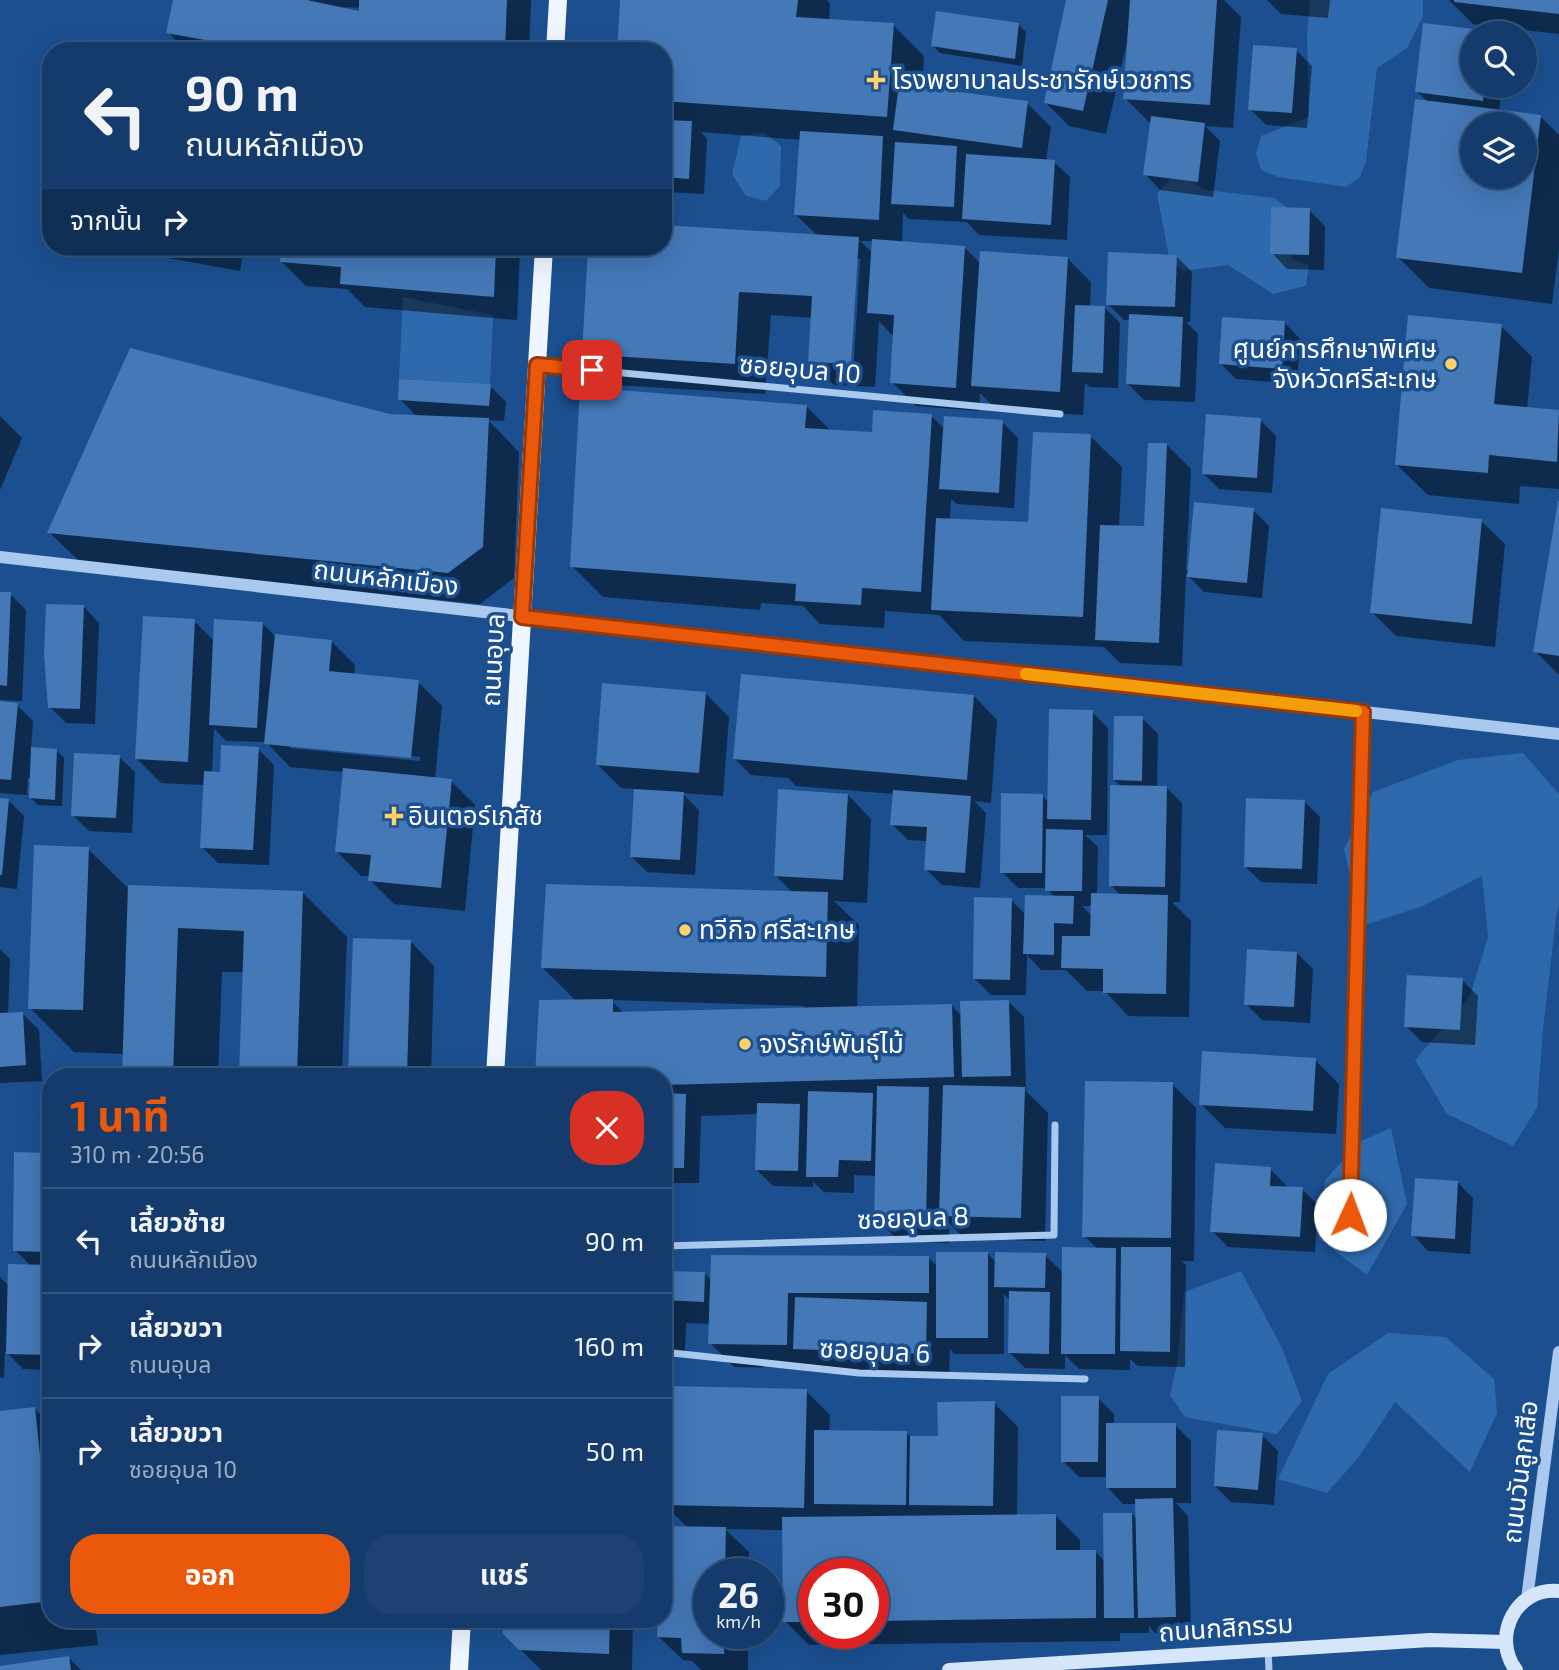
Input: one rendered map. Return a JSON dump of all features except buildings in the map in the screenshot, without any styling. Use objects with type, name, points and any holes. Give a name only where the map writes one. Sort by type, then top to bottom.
[{"type":"main road","points":[[556,42],[558,0]]},
{"type":"main road","name":"ถนนอุบล","points":[[495,1068],[543,256]]},
{"type":"main road","points":[[1517,1670],[1507,1654],[1506,1630],[1510,1618],[1517,1607],[1539,1592],[1559,1591]]},
{"type":"main road","points":[[460,1670],[462,1628]]},
{"type":"main road","name":"ถนนกสิกรรม","points":[[949,1670],[1430,1640],[1506,1642]]},
{"type":"street","name":"ซอยอุบล 10","points":[[537,365],[1060,414]]},
{"type":"street","name":"ถนนหลักเมือง","points":[[0,557],[1559,734]]},
{"type":"street","points":[[1350,1215],[1363,712]]},
{"type":"street","name":"ซอยอุบล 8","points":[[672,1246],[1054,1235],[1055,1125]]},
{"type":"street","name":"ถนนวันลูกเสือ","points":[[1527,1599],[1559,1352]]},
{"type":"street","name":"ซอยอุบล 6","points":[[672,1353],[859,1373],[1085,1379]]},
{"type":"street","points":[[1268,1650],[1269,1670]]},
{"type":"shaded area","points":[[1310,0],[1423,0],[1423,16],[1407,48],[1377,68],[1366,161],[1360,177],[1346,187],[1278,177],[1261,170],[1256,154],[1261,136],[1309,117],[1307,34]]},
{"type":"shaded area","points":[[764,132],[781,146],[780,186],[766,201],[746,196],[732,174],[741,136]]},
{"type":"shaded area","points":[[1176,172],[1206,190],[1274,198],[1288,208],[1292,259],[1309,265],[1306,286],[1273,294],[1228,265],[1184,271],[1170,262],[1157,194]]},
{"type":"shaded area","points":[[403,297],[493,315],[490,384],[399,379]]},
{"type":"shaded area","points":[[1523,753],[1559,794],[1559,904],[1543,1030],[1537,1108],[1513,1146],[1447,1114],[1415,1060],[1470,996],[1488,937],[1482,876],[1423,906],[1362,926],[1344,849],[1373,792],[1458,760]]},
{"type":"shaded area","points":[[1391,1128],[1407,1204],[1367,1275],[1319,1239],[1325,1180],[1361,1141]]},
{"type":"shaded area","points":[[1241,1271],[1282,1348],[1302,1401],[1277,1434],[1185,1417],[1170,1395],[1177,1365],[1184,1292]]},
{"type":"shaded area","points":[[1388,1333],[1446,1337],[1494,1379],[1497,1413],[1470,1472],[1395,1402],[1358,1458],[1327,1493],[1278,1479],[1328,1374]]},
{"type":"slow traffic","points":[[1026,674],[1356,711]]},
{"type":"place","name":"โรงพยาบาลประชารักษ์เวชการ","points":[[876,80]]},
{"type":"place","name":"ศูนย์การศึกษาพิเศษ จังหวัดศรีสะเกษ","points":[[1451,364]]},
{"type":"place","name":"อินเตอร์เภสัช","points":[[394,816]]},
{"type":"place","name":"ทวีกิจ ศรีสะเกษ","points":[[685,930]]},
{"type":"place","name":"จงรักษ์พันธุ์ไม้","points":[[745,1044]]},
{"type":"route","points":[[592,370],[537,365],[522,617],[1363,712],[1350,1215]]}]
